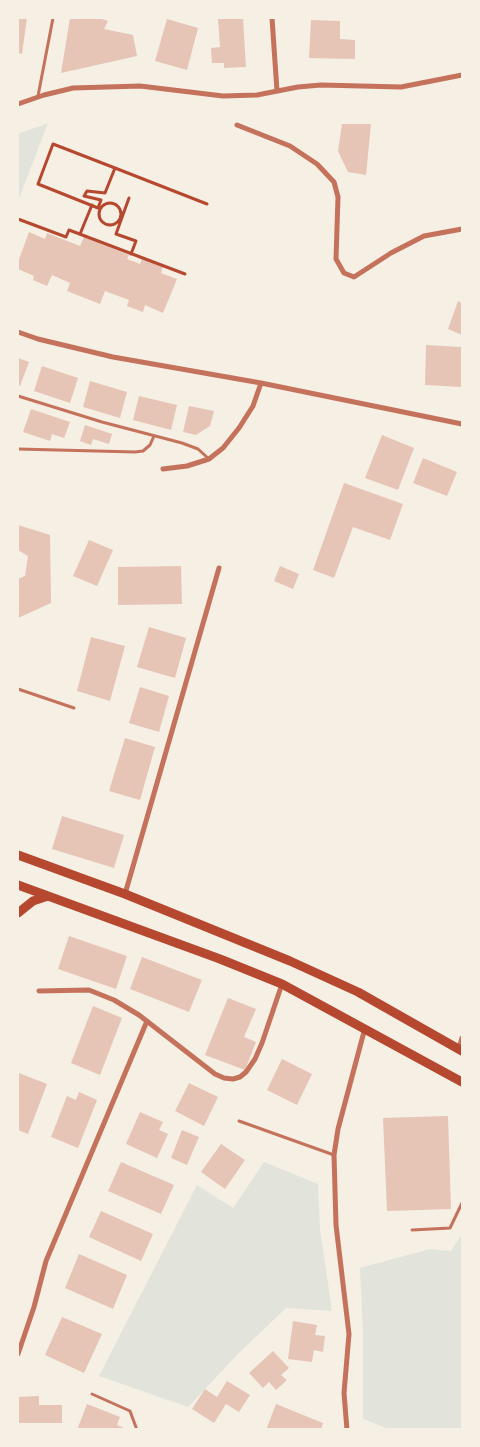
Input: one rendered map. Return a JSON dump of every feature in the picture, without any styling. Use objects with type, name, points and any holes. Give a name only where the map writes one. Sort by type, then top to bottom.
[{"type":"main road","points":[[18,855],[125,894],[290,961],[358,992],[461,1050]]},
{"type":"main road","points":[[18,884],[282,984],[462,1082]]},
{"type":"main road","points":[[18,913],[33,901],[48,896]]},
{"type":"street","points":[[272,18],[277,91]]},
{"type":"street","points":[[18,104],[73,88],[140,86],[223,96],[257,95],[321,84],[401,87],[462,75]]},
{"type":"street","points":[[236,125],[290,146],[317,164],[334,182],[338,197],[336,259],[344,273],[354,277],[390,253],[424,236],[462,229]]},
{"type":"street","points":[[18,332],[38,339],[113,357],[261,383],[462,424]]},
{"type":"street","points":[[163,470],[209,460],[223,448],[253,406],[261,383]]},
{"type":"street","points":[[125,894],[219,568]]},
{"type":"street","points":[[38,991],[89,990],[114,1000],[139,1015],[215,1074],[233,1079],[240,1077],[246,1072],[255,1059],[282,984]]},
{"type":"street","points":[[18,1354],[34,1308],[46,1261],[146,1021]]},
{"type":"street","points":[[347,1430],[344,1393],[349,1334],[336,1225],[334,1154],[338,1129],[365,1028]]},
{"type":"street","points":[[461,1050],[462,1038]]},
{"type":"lane","points":[[38,97],[53,18]]},
{"type":"lane","points":[[18,396],[198,449],[209,460]]},
{"type":"lane","points":[[18,449],[135,452],[143,451],[150,446],[154,436]]},
{"type":"lane","points":[[18,689],[74,708]]},
{"type":"lane","points":[[239,1121],[334,1154]]},
{"type":"lane","points":[[412,1230],[450,1228],[462,1203]]},
{"type":"lane","points":[[92,1394],[130,1411],[137,1430]]},
{"type":"path","points":[[99,208],[38,184],[53,144],[207,204]]},
{"type":"path","points":[[114,168],[105,193],[87,191],[84,196],[101,200],[99,208],[100,219],[106,224],[114,224],[121,219]]},
{"type":"path","points":[[129,198],[116,234],[136,241],[131,254]]},
{"type":"path","points":[[99,208],[108,203],[114,203],[121,210],[121,219]]},
{"type":"path","points":[[80,234],[92,205]]},
{"type":"path","points":[[18,219],[66,237],[70,230],[185,274]]},
{"type":"shaded area","points":[[48,123],[18,201],[18,134]]},
{"type":"shaded area","points":[[264,1162],[318,1184],[320,1229],[332,1311],[286,1308],[238,1354],[188,1407],[99,1376],[197,1185],[233,1208]]},
{"type":"shaded area","points":[[462,1234],[462,1429],[389,1429],[363,1419],[363,1334],[360,1268],[430,1249],[451,1251]]},
{"type":"building","points":[[18,18],[27,18],[22,54],[18,53]]},
{"type":"building","points":[[70,18],[99,18],[108,21],[104,29],[133,35],[137,56],[61,73]]},
{"type":"building","points":[[218,18],[243,18],[246,67],[224,68],[224,63],[212,63],[211,48],[220,47]]},
{"type":"building","points":[[167,19],[198,28],[187,70],[155,61]]},
{"type":"building","points":[[311,20],[340,21],[340,39],[355,40],[355,59],[309,58]]},
{"type":"building","points":[[342,124],[371,124],[366,175],[348,172],[338,151]]},
{"type":"building","points":[[29,232],[45,239],[47,233],[80,246],[84,237],[129,255],[127,259],[140,264],[142,258],[163,266],[161,273],[177,279],[163,313],[145,305],[143,312],[127,306],[129,300],[105,291],[100,304],[67,291],[70,283],[52,275],[47,286],[33,280],[34,276],[18,269],[18,262]]},
{"type":"building","points":[[458,301],[462,303],[462,335],[448,329]]},
{"type":"building","points":[[426,345],[462,347],[462,387],[425,385]]},
{"type":"building","points":[[18,358],[29,362],[20,386],[18,385]]},
{"type":"building","points":[[42,366],[78,378],[70,403],[34,391]]},
{"type":"building","points":[[90,381],[127,392],[120,418],[83,407]]},
{"type":"building","points":[[139,396],[177,405],[171,430],[133,420]]},
{"type":"building","points":[[189,406],[214,411],[210,426],[196,435],[183,432]]},
{"type":"building","points":[[31,409],[70,422],[64,438],[52,434],[50,441],[23,432]]},
{"type":"building","points":[[85,425],[112,434],[109,444],[93,439],[91,445],[80,441]]},
{"type":"building","points":[[382,435],[414,448],[398,490],[365,478]]},
{"type":"building","points":[[423,458],[457,472],[447,496],[413,483]]},
{"type":"building","points":[[344,483],[403,504],[390,540],[353,527],[334,578],[313,570]]},
{"type":"building","points":[[18,525],[50,535],[51,603],[18,618],[18,579],[25,576],[28,556],[18,550]]},
{"type":"building","points":[[89,540],[113,550],[97,586],[73,576]]},
{"type":"building","points":[[181,566],[182,604],[118,605],[118,567]]},
{"type":"building","points":[[280,566],[299,574],[293,589],[274,581]]},
{"type":"building","points":[[149,627],[186,638],[175,678],[137,667]]},
{"type":"building","points":[[91,637],[125,646],[110,701],[77,691]]},
{"type":"building","points":[[140,687],[169,696],[159,732],[129,723]]},
{"type":"building","points":[[125,738],[155,747],[140,800],[109,791]]},
{"type":"building","points":[[62,816],[124,835],[114,868],[52,849]]},
{"type":"building","points":[[69,936],[127,956],[116,989],[58,969]]},
{"type":"building","points":[[142,957],[202,980],[189,1012],[130,989]]},
{"type":"building","points":[[228,998],[256,1009],[244,1037],[256,1042],[245,1070],[205,1055]]},
{"type":"building","points":[[93,1006],[122,1018],[100,1075],[71,1063]]},
{"type":"building","points":[[282,1059],[312,1074],[297,1105],[267,1090]]},
{"type":"building","points":[[19,1073],[47,1084],[28,1134],[18,1130]]},
{"type":"building","points":[[189,1083],[218,1097],[204,1126],[175,1111]]},
{"type":"building","points":[[79,1092],[97,1100],[78,1148],[51,1137],[67,1096],[76,1100]]},
{"type":"building","points":[[140,1112],[163,1122],[159,1130],[168,1134],[157,1158],[126,1144]]},
{"type":"building","points":[[448,1116],[451,1209],[387,1211],[383,1118]]},
{"type":"building","points":[[182,1130],[199,1137],[187,1165],[171,1158]]},
{"type":"building","points":[[221,1144],[245,1160],[225,1189],[201,1172]]},
{"type":"building","points":[[121,1162],[174,1185],[161,1214],[108,1191]]},
{"type":"building","points":[[101,1211],[153,1234],[141,1261],[89,1237]]},
{"type":"building","points":[[79,1254],[127,1275],[113,1309],[65,1288]]},
{"type":"building","points":[[62,1317],[102,1334],[84,1373],[45,1355]]},
{"type":"building","points":[[293,1321],[317,1325],[315,1335],[325,1336],[323,1352],[314,1350],[312,1362],[288,1359]]},
{"type":"building","points":[[273,1351],[289,1368],[281,1375],[287,1380],[276,1390],[269,1382],[263,1388],[249,1373]]},
{"type":"building","points":[[227,1381],[250,1395],[239,1412],[226,1404],[214,1423],[192,1409],[205,1389],[217,1397]]},
{"type":"building","points":[[39,1396],[39,1405],[62,1405],[62,1423],[18,1423],[18,1397]]},
{"type":"building","points":[[87,1404],[120,1417],[117,1425],[129,1430],[77,1430]]},
{"type":"building","points":[[276,1404],[323,1423],[321,1430],[266,1430]]}]
